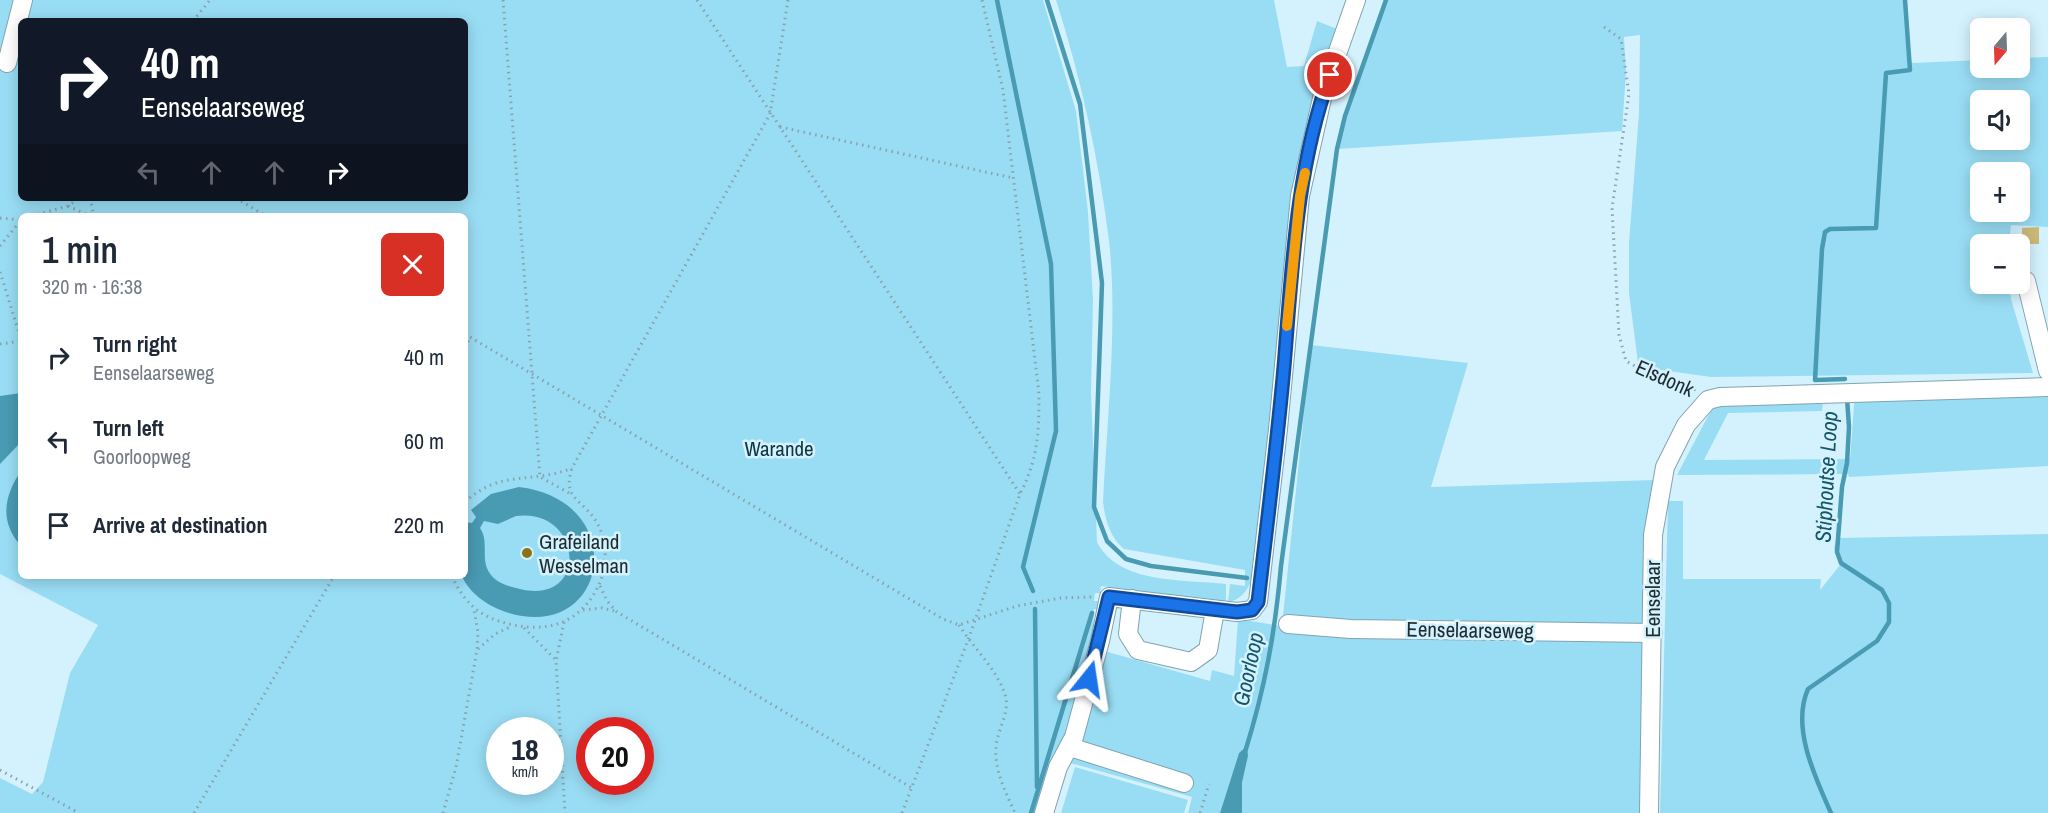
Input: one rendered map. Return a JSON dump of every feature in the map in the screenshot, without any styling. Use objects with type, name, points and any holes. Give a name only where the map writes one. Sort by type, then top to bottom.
[{"type":"street","points":[[20,18],[24,0]]},
{"type":"street","points":[[1044,813],[1058,767],[1070,747],[1100,641],[1109,597],[1132,598],[1215,610],[1252,610],[1258,602],[1278,429],[1300,196],[1323,94],[1356,0]]},
{"type":"street","points":[[9,64],[18,26]]},
{"type":"street","points":[[2029,294],[2048,371]]},
{"type":"street","name":"Elsdonk","points":[[1708,400],[1720,397],[2048,387]]},
{"type":"street","name":"Eenselaar","points":[[1649,813],[1653,534],[1665,467],[1686,424],[1708,400]]},
{"type":"street","points":[[1132,598],[1128,634],[1138,650],[1191,662],[1208,650],[1215,610]]},
{"type":"street","name":"Eenselaarseweg","points":[[1288,624],[1351,629],[1653,633]]},
{"type":"street","points":[[1070,747],[1184,783]]},
{"type":"path","points":[[195,18],[210,0]]},
{"type":"path","points":[[503,0],[540,477]]},
{"type":"path","points":[[697,0],[1020,494]]},
{"type":"path","points":[[570,494],[568,480],[572,468],[770,114],[788,0]]},
{"type":"path","points":[[902,813],[969,640],[1020,494],[1031,473],[1039,440],[1039,394],[1003,90],[982,0]]},
{"type":"path","name":"Elsdonk","points":[[1604,27],[1621,39],[1629,94],[1612,208],[1619,335],[1626,361],[1648,374],[1698,391],[1708,400]]},
{"type":"path","points":[[780,127],[1014,178]]},
{"type":"path","points":[[43,213],[68,206],[75,201]]},
{"type":"path","points":[[241,201],[261,213]]},
{"type":"path","points":[[68,206],[85,213]]},
{"type":"path","points":[[0,218],[18,220]]},
{"type":"path","points":[[0,246],[18,224]]},
{"type":"path","points":[[0,272],[18,330]]},
{"type":"path","points":[[468,342],[470,338],[602,414],[943,619],[958,625],[990,668],[1006,698],[1007,708],[995,749],[1004,788],[1015,813]]},
{"type":"path","points":[[0,344],[18,341]]},
{"type":"path","points":[[468,500],[496,481],[540,477],[572,468]]},
{"type":"path","points":[[454,579],[461,594],[474,608],[485,616],[514,626],[546,627],[564,622],[582,610],[600,586],[605,566],[604,541],[596,521],[570,494],[540,477]]},
{"type":"path","points":[[194,813],[332,579]]},
{"type":"path","points":[[600,586],[607,601],[617,612]]},
{"type":"path","points":[[958,625],[998,610],[1036,602],[1061,598],[1109,597]]},
{"type":"path","points":[[443,813],[456,767],[477,650],[478,632],[474,608]]},
{"type":"path","points":[[582,610],[602,608],[617,612],[912,788]]},
{"type":"path","points":[[564,622],[556,661],[565,813]]},
{"type":"path","points":[[477,650],[495,634],[514,626]]},
{"type":"path","points":[[523,627],[556,661]]},
{"type":"path","points":[[0,770],[79,813]]},
{"type":"path","points":[[1200,813],[1209,784]]},
{"type":"green space","name":"Warande","points":[[0,0],[1043,0],[1076,111],[1088,212],[1093,300],[1091,393],[1097,542],[1107,556],[1136,573],[1173,580],[1226,584],[1226,602],[1101,586],[1100,593],[1095,593],[1094,601],[1099,601],[1101,610],[1094,609],[1093,630],[1048,813],[0,813],[0,778],[32,794],[43,782],[70,673],[98,625],[0,574]]},
{"type":"green space","points":[[1056,0],[1274,0],[1287,67],[1304,66],[1317,21],[1337,29],[1276,358],[1253,576],[1244,593],[1233,601],[1228,602],[1230,584],[1245,586],[1245,570],[1124,549],[1115,539],[1107,521],[1103,502],[1112,338],[1109,241],[1088,119]]},
{"type":"green space","points":[[1386,0],[1904,0],[1909,61],[1913,63],[1970,60],[1970,78],[2030,78],[2030,58],[2048,57],[2048,227],[2011,225],[2010,234],[1970,234],[1970,294],[2010,294],[2033,373],[1711,377],[1654,369],[1638,363],[1629,293],[1629,243],[1639,113],[1640,35],[1624,37],[1626,72],[1622,131],[1337,149],[1345,116]]},
{"type":"green space","points":[[1311,345],[1468,363],[1431,487],[1655,480],[1644,622],[1632,629],[1392,625],[1283,616]]},
{"type":"green space","points":[[2048,391],[2048,466],[1849,477],[1848,474],[1677,475],[1717,399],[1824,394],[1822,411],[1728,413],[1704,460],[1850,459],[1855,393]]},
{"type":"green space","points":[[1668,501],[1683,501],[1683,579],[1821,579],[1820,590],[1840,565],[1834,548],[1837,538],[2048,534],[2048,813],[1660,813]]},
{"type":"green space","points":[[1238,619],[1281,626],[1631,637],[1642,643],[1648,651],[1641,813],[1242,813],[1242,783],[1248,756],[1247,747],[1239,753],[1220,813],[1188,813],[1192,797],[1067,762],[1101,650],[1210,681],[1212,670],[1234,676]]},
{"type":"green space","points":[[1075,767],[1188,800],[1184,813],[1061,813]]},
{"type":"shaded area","points":[[18,393],[18,445],[0,464],[0,396]]},
{"type":"shaded area","points":[[18,476],[18,542],[10,528],[6,510],[10,490]]},
{"type":"shaded area","points":[[519,487],[556,498],[580,517],[592,542],[594,568],[585,592],[566,609],[539,617],[503,611],[479,598],[464,579],[468,579],[468,522],[472,523],[476,517],[471,510],[491,494]],"holes":[[[516,516],[538,517],[555,526],[565,540],[569,556],[567,571],[558,584],[543,590],[520,589],[504,584],[491,575],[487,569],[483,533],[480,528],[484,521],[498,524]]]},
{"type":"shaded area","points":[[1247,746],[1248,756],[1242,783],[1242,813],[1220,813],[1239,753]]},
{"type":"building","points":[[2039,227],[2039,244],[2030,244],[2030,234],[2022,234],[2022,228]]},
{"type":"waterway","points":[[997,0],[1051,264],[1056,431],[1023,567],[1033,591]]},
{"type":"waterway","points":[[1047,0],[1080,104],[1102,283],[1094,507],[1107,541],[1126,559],[1151,566],[1247,578]]},
{"type":"waterway","name":"Goorloop","points":[[1245,752],[1264,683],[1276,614],[1337,149],[1345,116],[1386,0]]},
{"type":"waterway","points":[[1845,379],[1815,380],[1822,249],[1825,232],[1830,229],[1876,228],[1886,73],[1910,70],[1905,0]]},
{"type":"waterway","name":"Stiphoutse Loop","points":[[1831,813],[1807,752],[1802,719],[1803,704],[1808,689],[1877,641],[1889,622],[1889,603],[1882,590],[1841,563],[1837,552],[1842,487],[1847,463],[1849,427],[1847,398]]},
{"type":"waterway","points":[[1035,609],[1037,787]]},
{"type":"waterway","points":[[1031,813],[1092,613]]},
{"type":"slow traffic","points":[[1287,326],[1300,196],[1305,173]]},
{"type":"place","name":"Grafeiland Wesselman","points":[[527,553]]},
{"type":"route","points":[[1089,679],[1109,597],[1237,612],[1252,610],[1258,602],[1278,429],[1300,196],[1323,94],[1330,75]]}]
